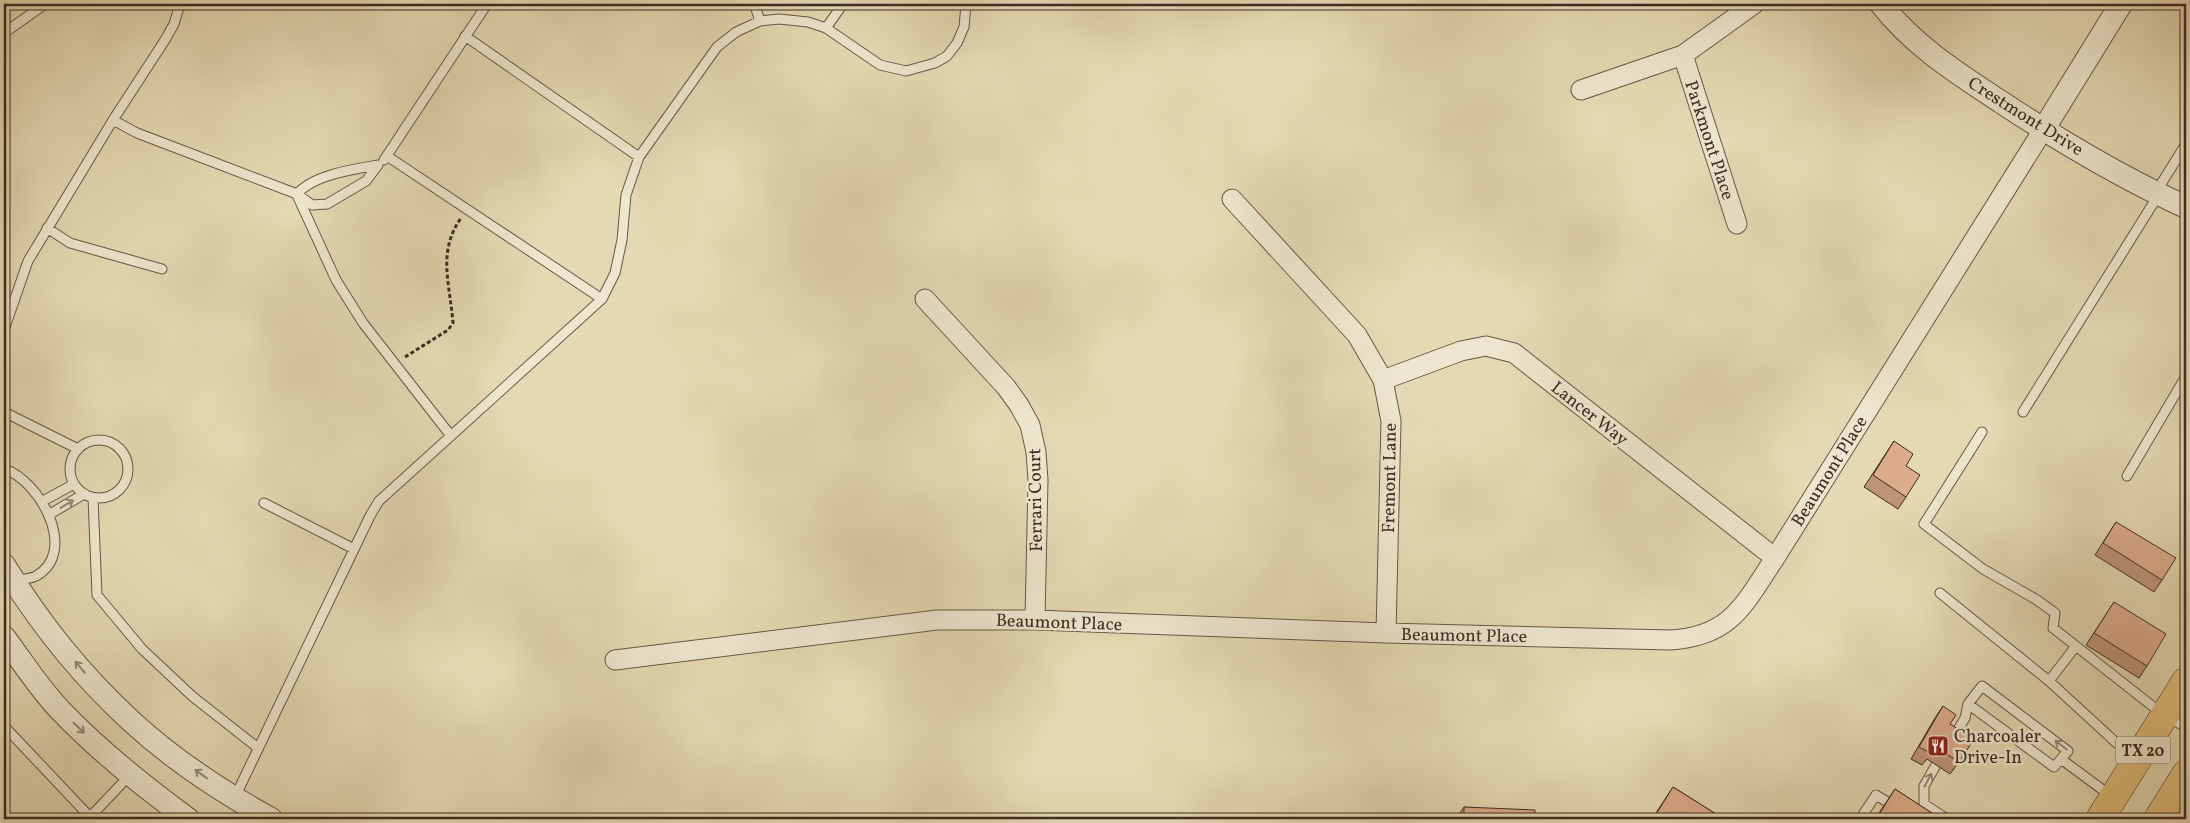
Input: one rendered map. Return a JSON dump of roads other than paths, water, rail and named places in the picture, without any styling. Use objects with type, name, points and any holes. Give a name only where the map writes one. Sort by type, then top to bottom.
[{"type":"main road","name":"TX 20","points":[[2107,808],[2136,761],[2175,722],[2186,682]]},
{"type":"main road","name":"TX 20","points":[[2158,819],[2186,774]]},
{"type":"street","points":[[1581,90],[1683,56],[1754,4]]},
{"type":"street","name":"Crestmont Drive","points":[[1881,4],[1922,47],[1949,68],[2043,130],[2157,194],[2186,207]]},
{"type":"street","points":[[2043,130],[2122,4]]},
{"type":"street","name":"Parkmont Place","points":[[1683,56],[1738,224]]},
{"type":"street","name":"Beaumont Place","points":[[615,660],[938,620],[1035,620],[1386,633],[1671,640],[1691,639],[1711,633],[1728,621],[1740,609],[1775,558],[2043,130]]},
{"type":"street","name":"Fremont Lane","points":[[1232,199],[1357,335],[1383,380],[1391,422],[1386,633]]},
{"type":"street","name":"Ferrari Court","points":[[925,299],[1006,387],[1030,425],[1036,452],[1038,480],[1035,620]]},
{"type":"street","name":"Lancer Way","points":[[1383,380],[1460,352],[1486,346],[1514,354],[1775,558]]},
{"type":"street","points":[[7,578],[92,682],[131,722],[234,798],[271,819]]},
{"type":"street","points":[[4,637],[59,708],[130,775],[188,819]]},
{"type":"lane","points":[[4,33],[45,4]]},
{"type":"lane","points":[[4,330],[28,261],[113,120],[165,40],[180,4]]},
{"type":"lane","points":[[113,120],[137,133],[297,194],[312,205],[327,204],[366,181],[387,156],[487,4]]},
{"type":"lane","points":[[751,4],[754,6],[760,21]]},
{"type":"lane","points":[[826,28],[843,4]]},
{"type":"lane","points":[[234,798],[370,516],[380,501],[602,299],[615,273],[622,240],[626,195],[639,157],[717,47],[736,32],[760,21],[779,19],[808,22],[826,28],[880,65],[906,71],[935,63],[947,56],[957,43],[964,27],[966,4]]},
{"type":"lane","points":[[465,36],[639,157]]},
{"type":"lane","points":[[2023,412],[2186,144]]},
{"type":"lane","points":[[387,156],[602,299]]},
{"type":"lane","points":[[297,194],[304,186],[315,180],[378,165]]},
{"type":"lane","points":[[297,194],[336,280],[363,323],[451,436]]},
{"type":"lane","points":[[48,228],[70,243],[162,269]]},
{"type":"lane","points":[[2127,476],[2186,376]]},
{"type":"lane","points":[[4,412],[78,449]]},
{"type":"lane","points":[[1982,432],[1924,524],[1983,569],[2038,600],[2055,613],[2053,628],[2175,722]]},
{"type":"lane","points":[[96,440],[106,441],[115,445],[127,461],[128,471],[126,480],[120,489],[113,495],[103,498],[93,498],[84,494],[74,484],[70,475],[70,466],[78,449],[86,443],[96,440]]},
{"type":"lane","points":[[4,469],[26,481],[43,501],[50,514],[56,538],[49,564],[36,576],[7,578]]},
{"type":"lane","points":[[43,501],[74,484]]},
{"type":"lane","points":[[50,514],[84,494]]},
{"type":"lane","points":[[93,498],[98,595],[142,649],[192,696],[258,748]]},
{"type":"lane","points":[[264,503],[354,549]]},
{"type":"lane","points":[[1940,594],[2049,681],[2136,761]]},
{"type":"lane","points":[[2049,681],[2076,646]]},
{"type":"lane","points":[[1951,742],[1965,718],[1968,704],[1982,686],[2068,751],[2054,767],[1968,704]]},
{"type":"lane","points":[[4,726],[91,819],[130,775]]},
{"type":"lane","points":[[2061,759],[2107,808]]},
{"type":"lane","points":[[1936,765],[1924,786],[1924,804],[1948,819]]},
{"type":"lane","points":[[1860,819],[1876,795],[1916,819]]},
{"type":"place","name":"Charcoaler Drive-In","points":[[1938,746]]}]
